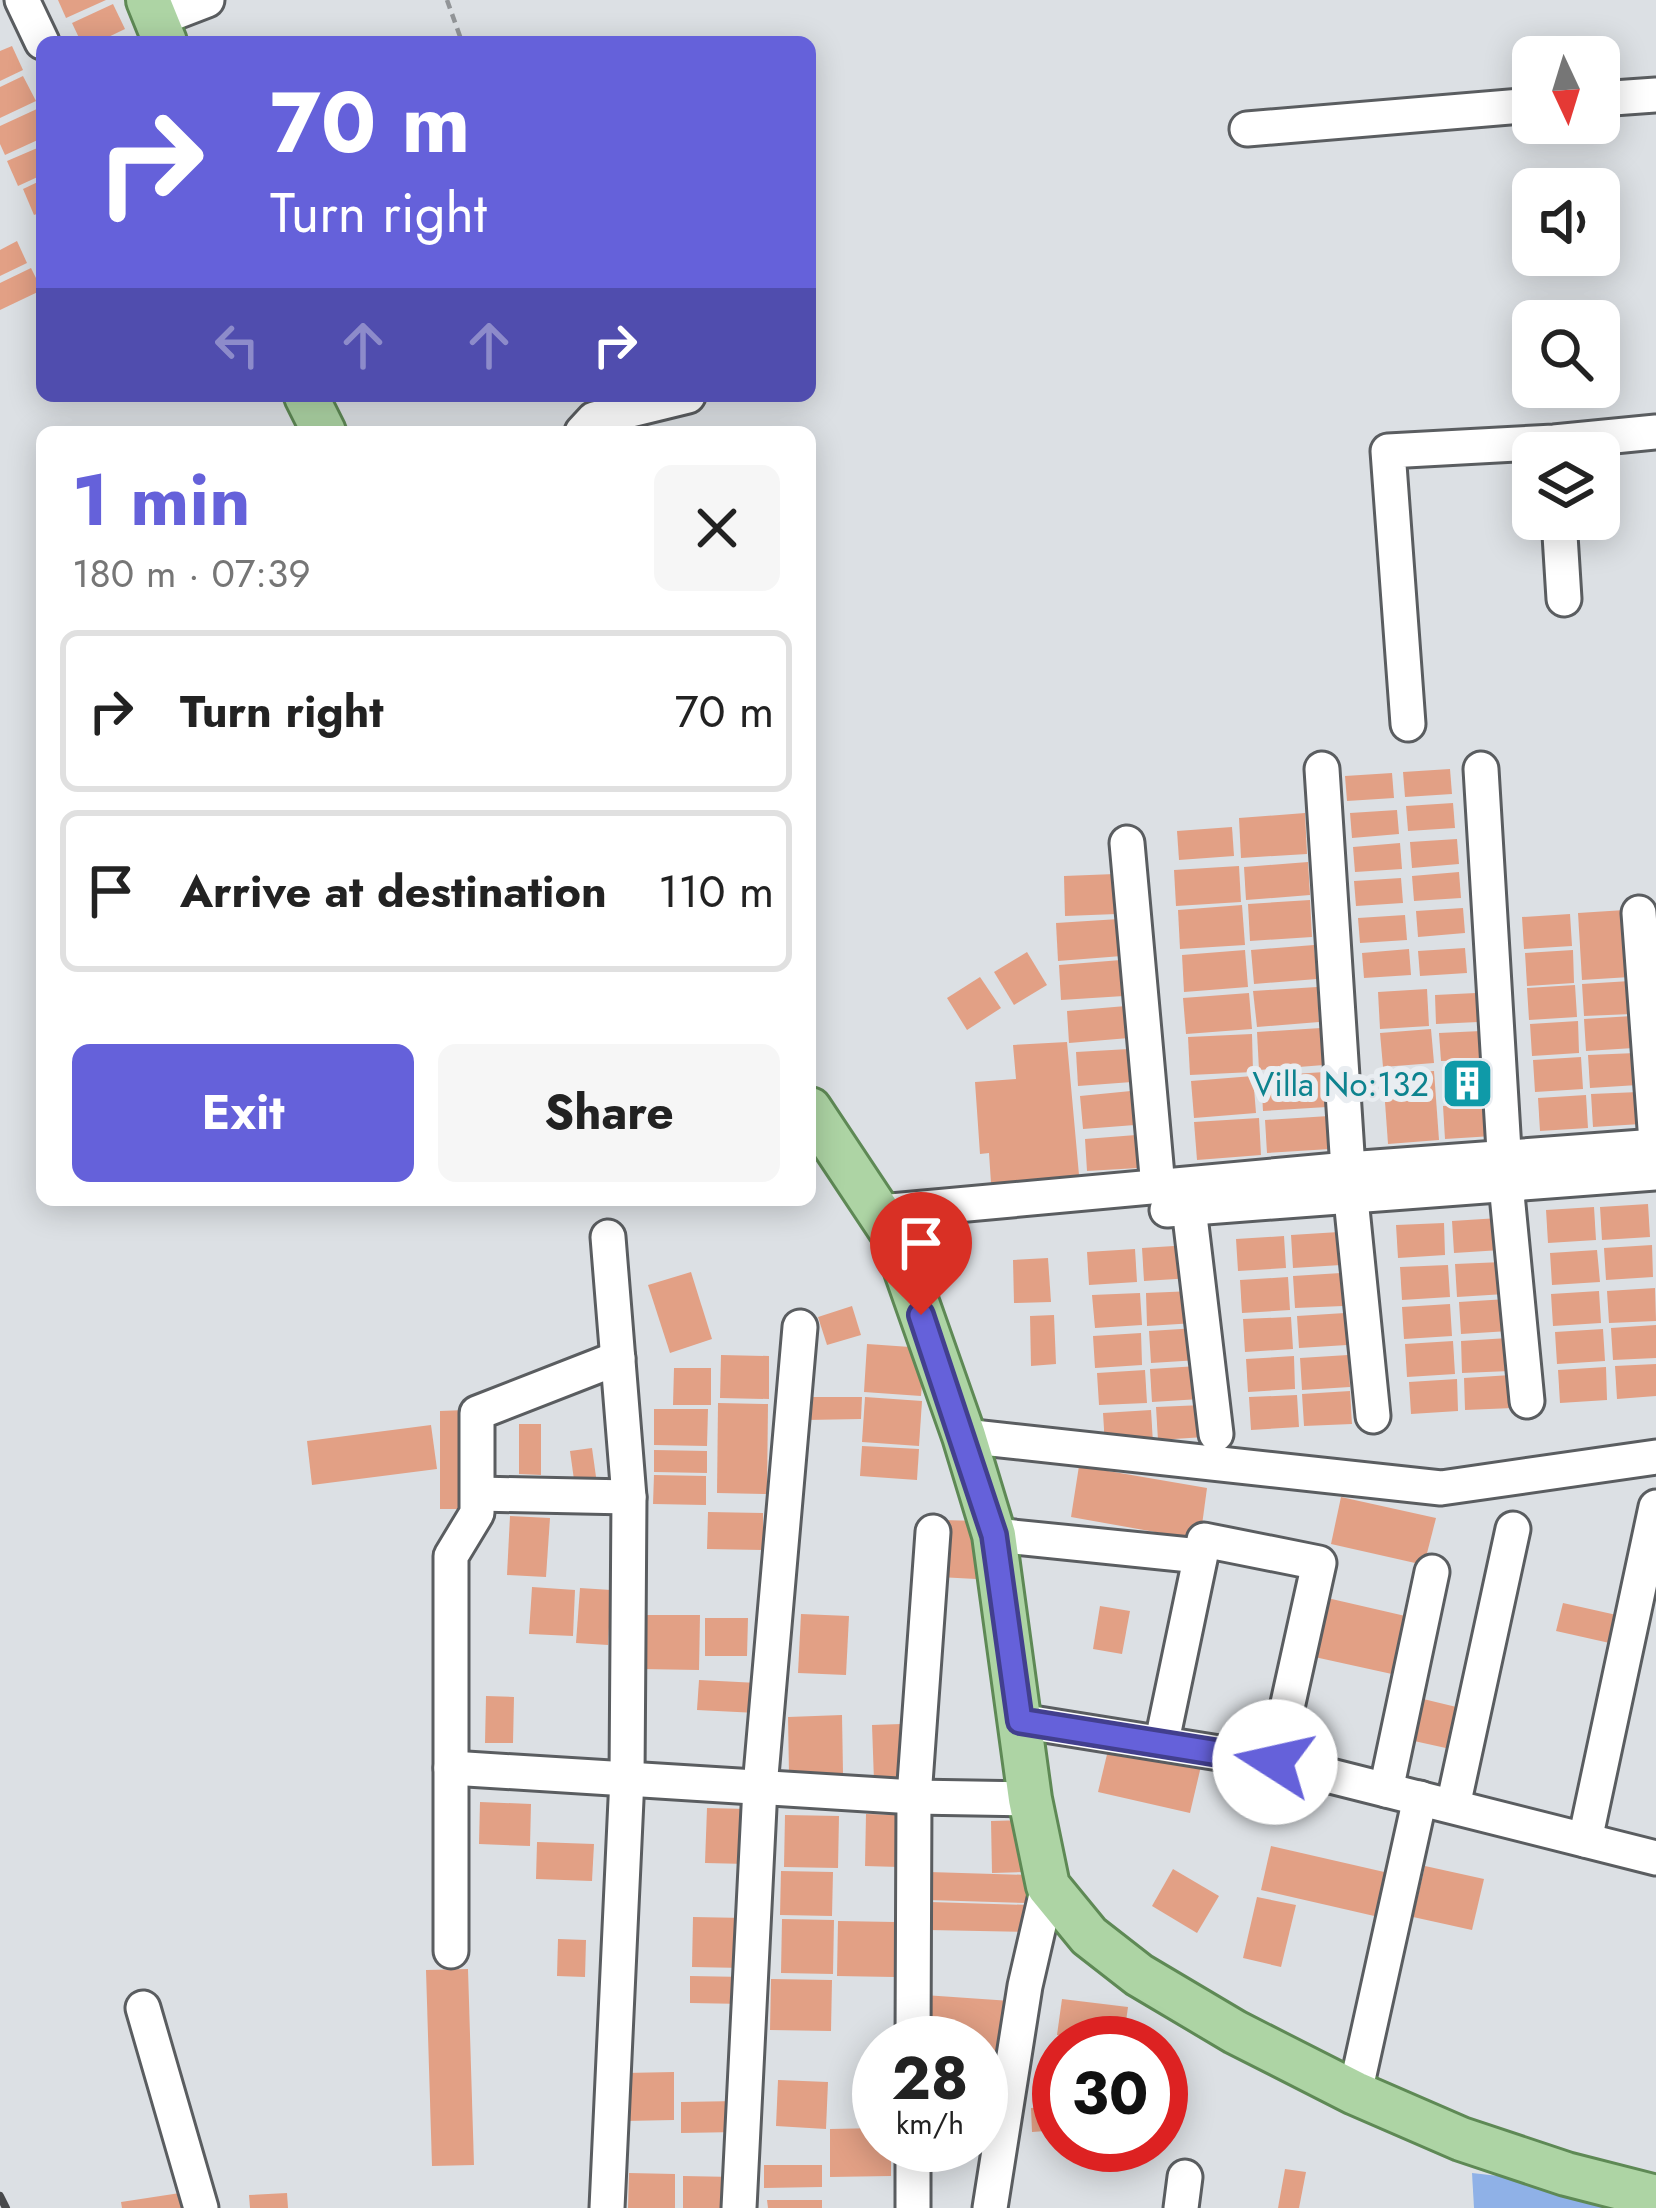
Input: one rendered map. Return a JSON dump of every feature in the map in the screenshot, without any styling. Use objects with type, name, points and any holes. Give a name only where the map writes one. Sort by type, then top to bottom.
[{"type":"main road","points":[[816,1118],[887,1223],[964,1436],[994,1535],[1030,1798],[1048,1886],[1089,1936],[1138,1975],[1235,2032],[1355,2093],[1482,2146],[1656,2197]]},
{"type":"street","points":[[22,0],[39,36]]},
{"type":"street","points":[[156,21],[207,0]]},
{"type":"street","points":[[1620,98],[1656,95]]},
{"type":"street","points":[[1247,129],[1512,107]]},
{"type":"street","points":[[588,426],[595,419],[664,402]]},
{"type":"street","points":[[1620,438],[1656,432]]},
{"type":"street","points":[[1408,724],[1388,451],[1512,449]]},
{"type":"street","points":[[1560,540],[1564,598]]},
{"type":"street","points":[[1322,769],[1349,1182],[1373,1416]]},
{"type":"street","points":[[1481,769],[1505,1170],[1527,1400]]},
{"type":"street","points":[[1127,843],[1158,1187]]},
{"type":"street","points":[[887,1223],[1158,1187],[1349,1182],[1505,1170],[1656,1144],[1639,913]]},
{"type":"street","points":[[1505,1170],[1656,1173]]},
{"type":"street","points":[[887,1223],[1189,1208],[1349,1182]]},
{"type":"street","points":[[1189,1208],[1216,1434]]},
{"type":"street","points":[[607,2208],[628,1778],[629,1497],[608,1237]]},
{"type":"street","points":[[739,2208],[760,1787],[800,1327]]},
{"type":"street","points":[[451,1951],[452,1556],[477,1513],[476,1413],[618,1358]]},
{"type":"street","points":[[964,1436],[1441,1488],[1656,1457]]},
{"type":"street","points":[[478,1494],[629,1497]]},
{"type":"street","points":[[1585,1840],[1656,1507]]},
{"type":"street","points":[[1355,2093],[1514,1529]]},
{"type":"street","points":[[914,2016],[914,1797],[934,1532]]},
{"type":"street","points":[[994,1535],[1200,1556]]},
{"type":"street","points":[[1162,1741],[1204,1540],[1319,1563],[1275,1762]]},
{"type":"street","points":[[1386,1790],[1432,1572]]},
{"type":"street","points":[[1020,1721],[1275,1762],[1656,1858]]},
{"type":"street","points":[[451,1768],[914,1797],[1030,1798]]},
{"type":"street","points":[[990,2208],[1025,1986],[1048,1886]]},
{"type":"street","points":[[143,2008],[202,2208]]},
{"type":"street","points":[[913,2172],[913,2208]]},
{"type":"path","points":[[447,0],[460,36]]},
{"type":"water","points":[[1472,2173],[1525,2179],[1639,2208],[1474,2208]]},
{"type":"building","points":[[58,0],[106,0],[66,18]]},
{"type":"building","points":[[113,4],[125,29],[110,36],[78,36],[72,23]]},
{"type":"building","points":[[12,46],[23,70],[0,81],[0,51]]},
{"type":"building","points":[[23,76],[36,101],[0,118],[0,87]]},
{"type":"building","points":[[36,109],[36,141],[5,155],[0,126]]},
{"type":"building","points":[[36,149],[36,178],[18,186],[7,161]]},
{"type":"building","points":[[36,183],[36,214],[34,215],[23,189]]},
{"type":"building","points":[[17,241],[27,263],[0,276],[0,250]]},
{"type":"building","points":[[31,268],[36,293],[0,310],[0,283]]},
{"type":"building","points":[[1450,769],[1452,794],[1405,797],[1403,772]]},
{"type":"building","points":[[1392,773],[1394,798],[1347,801],[1345,776]]},
{"type":"building","points":[[1453,803],[1455,828],[1408,831],[1406,806]]},
{"type":"building","points":[[1397,810],[1399,834],[1352,838],[1350,813]]},
{"type":"building","points":[[1305,813],[1307,854],[1241,858],[1239,818]]},
{"type":"building","points":[[1232,827],[1234,856],[1179,860],[1177,831]]},
{"type":"building","points":[[1457,839],[1459,864],[1412,868],[1410,842]]},
{"type":"building","points":[[1400,843],[1402,869],[1355,872],[1353,847]]},
{"type":"building","points":[[1308,862],[1310,895],[1246,900],[1244,867]]},
{"type":"building","points":[[1239,866],[1241,902],[1176,906],[1174,870]]},
{"type":"building","points":[[1459,872],[1461,898],[1414,901],[1412,876]]},
{"type":"building","points":[[1115,874],[1117,914],[1065,916],[1064,876]]},
{"type":"building","points":[[1401,878],[1403,903],[1356,906],[1354,881]]},
{"type":"building","points":[[1310,900],[1312,937],[1250,941],[1248,904]]},
{"type":"building","points":[[1242,905],[1245,945],[1180,949],[1178,910]]},
{"type":"building","points":[[1463,908],[1465,933],[1418,937],[1416,911]]},
{"type":"building","points":[[1625,910],[1630,977],[1582,980],[1578,913]]},
{"type":"building","points":[[1570,914],[1572,946],[1524,949],[1522,917]]},
{"type":"building","points":[[1405,915],[1407,940],[1360,943],[1358,918]]},
{"type":"building","points":[[1119,919],[1122,956],[1058,961],[1056,923]]},
{"type":"building","points":[[1314,945],[1317,979],[1254,984],[1251,950]]},
{"type":"building","points":[[1465,948],[1467,973],[1420,976],[1418,951]]},
{"type":"building","points":[[1409,949],[1411,975],[1364,978],[1362,953]]},
{"type":"building","points":[[1245,950],[1248,987],[1184,992],[1182,955]]},
{"type":"building","points":[[1573,950],[1574,983],[1527,986],[1525,953]]},
{"type":"building","points":[[1027,952],[1047,985],[1014,1005],[994,972]]},
{"type":"building","points":[[1121,960],[1124,996],[1061,1000],[1059,965]]},
{"type":"building","points":[[980,977],[1001,1008],[967,1030],[947,998]]},
{"type":"building","points":[[1630,981],[1632,1014],[1584,1016],[1582,984]]},
{"type":"building","points":[[1575,985],[1577,1017],[1529,1020],[1527,988]]},
{"type":"building","points":[[1317,987],[1319,1022],[1257,1027],[1253,991]]},
{"type":"building","points":[[1427,989],[1429,1026],[1380,1029],[1378,992]]},
{"type":"building","points":[[1249,993],[1252,1029],[1186,1034],[1183,998]]},
{"type":"building","points":[[1476,993],[1478,1022],[1436,1024],[1435,995]]},
{"type":"building","points":[[1126,1006],[1129,1038],[1069,1043],[1067,1011]]},
{"type":"building","points":[[1632,1016],[1634,1048],[1586,1051],[1584,1019]]},
{"type":"building","points":[[1578,1021],[1579,1053],[1532,1056],[1530,1024]]},
{"type":"building","points":[[1321,1028],[1324,1065],[1259,1070],[1257,1032]]},
{"type":"building","points":[[1431,1029],[1434,1063],[1383,1067],[1380,1033]]},
{"type":"building","points":[[1481,1031],[1482,1060],[1441,1061],[1439,1033]]},
{"type":"building","points":[[1252,1034],[1253,1072],[1190,1075],[1188,1037]]},
{"type":"building","points":[[1067,1042],[1079,1175],[991,1183],[989,1153],[980,1154],[975,1082],[1016,1079],[1013,1045]]},
{"type":"building","points":[[1129,1049],[1132,1082],[1078,1086],[1076,1052]]},
{"type":"building","points":[[1636,1053],[1638,1085],[1590,1088],[1588,1055]]},
{"type":"building","points":[[1581,1057],[1583,1089],[1535,1092],[1533,1060]]},
{"type":"building","name":"Villa No:132","points":[[1487,1069],[1489,1097],[1447,1100],[1448,1070]]},
{"type":"building","points":[[1434,1071],[1439,1140],[1388,1144],[1383,1074]]},
{"type":"building","points":[[1325,1072],[1327,1107],[1263,1111],[1261,1076]]},
{"type":"building","points":[[1253,1076],[1256,1113],[1194,1118],[1191,1081]]},
{"type":"building","points":[[1131,1091],[1135,1125],[1083,1129],[1080,1096]]},
{"type":"building","points":[[1639,1092],[1641,1124],[1593,1127],[1591,1094]]},
{"type":"building","points":[[1586,1095],[1588,1128],[1540,1131],[1538,1098]]},
{"type":"building","points":[[1491,1103],[1493,1136],[1445,1139],[1443,1106]]},
{"type":"building","points":[[1329,1116],[1330,1149],[1267,1153],[1265,1120]]},
{"type":"building","points":[[1259,1118],[1261,1155],[1197,1160],[1194,1122]]},
{"type":"building","points":[[1136,1135],[1138,1168],[1087,1171],[1085,1139]]},
{"type":"building","points":[[1648,1204],[1650,1237],[1602,1240],[1600,1207]]},
{"type":"building","points":[[1594,1207],[1596,1240],[1548,1243],[1546,1210]]},
{"type":"building","points":[[1499,1218],[1501,1250],[1454,1253],[1452,1221]]},
{"type":"building","points":[[1444,1223],[1445,1255],[1398,1258],[1396,1225]]},
{"type":"building","points":[[1339,1232],[1341,1265],[1293,1268],[1291,1235]]},
{"type":"building","points":[[1284,1236],[1286,1268],[1238,1271],[1236,1239]]},
{"type":"building","points":[[1190,1245],[1192,1278],[1144,1281],[1142,1248]]},
{"type":"building","points":[[1652,1245],[1653,1277],[1606,1280],[1604,1248]]},
{"type":"building","points":[[1135,1249],[1137,1282],[1089,1285],[1087,1252]]},
{"type":"building","points":[[1597,1250],[1600,1282],[1552,1285],[1550,1253]]},
{"type":"building","points":[[1048,1258],[1051,1302],[1014,1303],[1013,1260]]},
{"type":"building","points":[[1503,1262],[1505,1294],[1457,1297],[1455,1264]]},
{"type":"building","points":[[1448,1265],[1450,1297],[1402,1300],[1400,1267]]},
{"type":"building","points":[[691,1272],[712,1339],[670,1353],[648,1285]]},
{"type":"building","points":[[1341,1273],[1343,1306],[1295,1308],[1293,1276]]},
{"type":"building","points":[[1288,1277],[1290,1310],[1242,1313],[1240,1280]]},
{"type":"building","points":[[1655,1288],[1656,1321],[1609,1323],[1607,1291]]},
{"type":"building","points":[[1193,1291],[1195,1323],[1147,1326],[1146,1293]]},
{"type":"building","points":[[1599,1291],[1601,1323],[1553,1326],[1551,1294]]},
{"type":"building","points":[[1140,1293],[1142,1325],[1095,1328],[1092,1295]]},
{"type":"building","points":[[1507,1299],[1509,1331],[1461,1334],[1459,1302]]},
{"type":"building","points":[[1450,1304],[1452,1336],[1404,1339],[1402,1307]]},
{"type":"building","points":[[852,1306],[861,1335],[827,1345],[818,1317]]},
{"type":"building","points":[[1345,1313],[1347,1345],[1299,1348],[1297,1316]]},
{"type":"building","points":[[1054,1315],[1056,1364],[1031,1366],[1030,1316]]},
{"type":"building","points":[[1291,1317],[1293,1349],[1245,1352],[1243,1319]]},
{"type":"building","points":[[1656,1325],[1656,1358],[1613,1360],[1611,1328]]},
{"type":"building","points":[[1197,1328],[1199,1360],[1151,1363],[1149,1331]]},
{"type":"building","points":[[1603,1329],[1605,1361],[1557,1364],[1555,1332]]},
{"type":"building","points":[[1141,1333],[1142,1365],[1095,1368],[1093,1336]]},
{"type":"building","points":[[1508,1338],[1510,1371],[1462,1373],[1461,1341]]},
{"type":"building","points":[[1453,1341],[1455,1374],[1407,1377],[1405,1344]]},
{"type":"building","points":[[867,1344],[925,1348],[921,1396],[864,1392]]},
{"type":"building","points":[[721,1355],[769,1356],[769,1399],[720,1398]]},
{"type":"building","points":[[1348,1355],[1350,1387],[1302,1390],[1300,1358]]},
{"type":"building","points":[[1294,1356],[1295,1389],[1248,1392],[1246,1359]]},
{"type":"building","points":[[1656,1364],[1656,1396],[1617,1399],[1615,1366]]},
{"type":"building","points":[[1198,1366],[1200,1399],[1152,1402],[1150,1369]]},
{"type":"building","points":[[1606,1367],[1607,1400],[1560,1403],[1558,1370]]},
{"type":"building","points":[[674,1368],[711,1368],[711,1405],[673,1405]]},
{"type":"building","points":[[1145,1370],[1147,1403],[1099,1405],[1097,1373]]},
{"type":"building","points":[[1511,1375],[1513,1408],[1465,1410],[1464,1378]]},
{"type":"building","points":[[1457,1379],[1458,1411],[1411,1414],[1409,1382]]},
{"type":"building","points":[[1350,1391],[1352,1424],[1304,1426],[1302,1394]]},
{"type":"building","points":[[1297,1395],[1299,1427],[1251,1430],[1249,1397]]},
{"type":"building","points":[[806,1397],[862,1397],[861,1419],[806,1420]]},
{"type":"building","points":[[865,1397],[922,1401],[919,1446],[862,1442]]},
{"type":"building","points":[[718,1403],[768,1404],[767,1494],[717,1493]]},
{"type":"building","points":[[1203,1405],[1205,1437],[1158,1440],[1156,1407]]},
{"type":"building","points":[[654,1409],[708,1409],[707,1446],[654,1445]]},
{"type":"building","points":[[466,1410],[466,1509],[440,1509],[440,1411]]},
{"type":"building","points":[[1151,1410],[1153,1443],[1105,1446],[1103,1413]]},
{"type":"building","points":[[519,1424],[541,1424],[541,1475],[519,1474]]},
{"type":"building","points":[[431,1425],[437,1469],[312,1485],[307,1441]]},
{"type":"building","points":[[862,1446],[919,1449],[917,1480],[860,1476]]},
{"type":"building","points":[[592,1448],[597,1484],[575,1487],[570,1451]]},
{"type":"building","points":[[654,1450],[707,1451],[707,1473],[654,1472]]},
{"type":"building","points":[[1079,1466],[1207,1488],[1200,1540],[1071,1517]]},
{"type":"building","points":[[654,1475],[706,1476],[706,1505],[653,1504]]},
{"type":"building","points":[[1341,1497],[1436,1518],[1424,1565],[1331,1544]]},
{"type":"building","points":[[708,1512],[763,1513],[763,1550],[707,1549]]},
{"type":"building","points":[[510,1516],[550,1518],[546,1577],[507,1575]]},
{"type":"building","points":[[942,1520],[979,1521],[976,1579],[939,1577]]},
{"type":"building","points":[[532,1587],[575,1590],[573,1636],[529,1634]]},
{"type":"building","points":[[580,1588],[611,1590],[608,1645],[576,1643]]},
{"type":"building","points":[[1323,1597],[1414,1618],[1401,1676],[1310,1656]]},
{"type":"building","points":[[1563,1603],[1621,1616],[1614,1644],[1556,1631]]},
{"type":"building","points":[[1100,1606],[1130,1611],[1122,1654],[1093,1649]]},
{"type":"building","points":[[801,1614],[849,1616],[846,1675],[798,1673]]},
{"type":"building","points":[[642,1615],[700,1615],[699,1670],[641,1669]]},
{"type":"building","points":[[705,1618],[748,1618],[747,1656],[705,1656]]},
{"type":"building","points":[[699,1680],[758,1683],[757,1713],[697,1710]]},
{"type":"building","points":[[486,1696],[514,1697],[513,1743],[485,1743]]},
{"type":"building","points":[[1415,1697],[1473,1711],[1464,1752],[1405,1739]]},
{"type":"building","points":[[842,1715],[843,1773],[789,1774],[788,1717]]},
{"type":"building","points":[[901,1724],[902,1781],[874,1781],[872,1725]]},
{"type":"building","points":[[1109,1746],[1201,1766],[1190,1813],[1098,1792]]},
{"type":"building","points":[[480,1802],[531,1804],[530,1846],[479,1844]]},
{"type":"building","points":[[707,1808],[748,1809],[747,1864],[705,1863]]},
{"type":"building","points":[[866,1814],[900,1815],[899,1867],[865,1866]]},
{"type":"building","points":[[785,1815],[839,1816],[838,1868],[784,1867]]},
{"type":"building","points":[[1023,1820],[1024,1872],[992,1873],[991,1821]]},
{"type":"building","points":[[537,1842],[594,1844],[592,1881],[536,1879]]},
{"type":"building","points":[[1271,1846],[1393,1874],[1383,1918],[1261,1890]]},
{"type":"building","points":[[1425,1866],[1484,1879],[1472,1930],[1413,1917]]},
{"type":"building","points":[[1173,1869],[1219,1896],[1197,1933],[1152,1906]]},
{"type":"building","points":[[781,1871],[833,1872],[832,1916],[780,1915]]},
{"type":"building","points":[[929,1872],[1029,1875],[1028,1903],[928,1900]]},
{"type":"building","points":[[1257,1897],[1296,1905],[1281,1967],[1243,1958]]},
{"type":"building","points":[[930,1902],[1030,1905],[1029,1932],[929,1930]]},
{"type":"building","points":[[693,1917],[745,1918],[744,1968],[692,1967]]},
{"type":"building","points":[[782,1919],[834,1920],[833,1974],[781,1973]]},
{"type":"building","points":[[838,1921],[895,1922],[894,1977],[837,1976]]},
{"type":"building","points":[[558,1939],[586,1940],[585,1977],[557,1976]]},
{"type":"building","points":[[468,1969],[474,2165],[432,2166],[426,1970]]},
{"type":"building","points":[[690,1976],[745,1977],[745,2004],[690,2003]]},
{"type":"building","points":[[771,1979],[832,1980],[831,2031],[770,2030]]},
{"type":"building","points":[[924,1995],[1011,2001],[1008,2053],[1008,2016],[924,2016]]},
{"type":"building","points":[[1062,1999],[1128,2007],[1127,2016],[1060,2016]]},
{"type":"building","points":[[674,2072],[674,2120],[624,2121],[624,2073]]},
{"type":"building","points":[[778,2080],[828,2082],[826,2129],[776,2126]]},
{"type":"building","points":[[738,2101],[738,2132],[681,2133],[681,2102]]},
{"type":"building","points":[[830,2129],[852,2129],[852,2172],[891,2172],[891,2176],[830,2177]]},
{"type":"building","points":[[764,2165],[822,2165],[822,2187],[764,2188]]},
{"type":"building","points":[[1285,2169],[1306,2172],[1299,2208],[1278,2208]]},
{"type":"building","points":[[629,2173],[675,2174],[675,2208],[628,2208]]},
{"type":"building","points":[[683,2176],[735,2177],[734,2208],[683,2208]]},
{"type":"building","points":[[180,2193],[183,2208],[122,2208],[121,2202]]},
{"type":"building","points":[[287,2193],[288,2208],[250,2208],[249,2195]]},
{"type":"building","points":[[767,2200],[822,2200],[822,2208],[768,2208]]},
{"type":"railway","points":[[0,2196],[6,2208]]},
{"type":"place","name":"Villa No:132","points":[[1468,1084]]},
{"type":"route","points":[[921,1315],[994,1535],[1020,1721],[1275,1762]]}]
